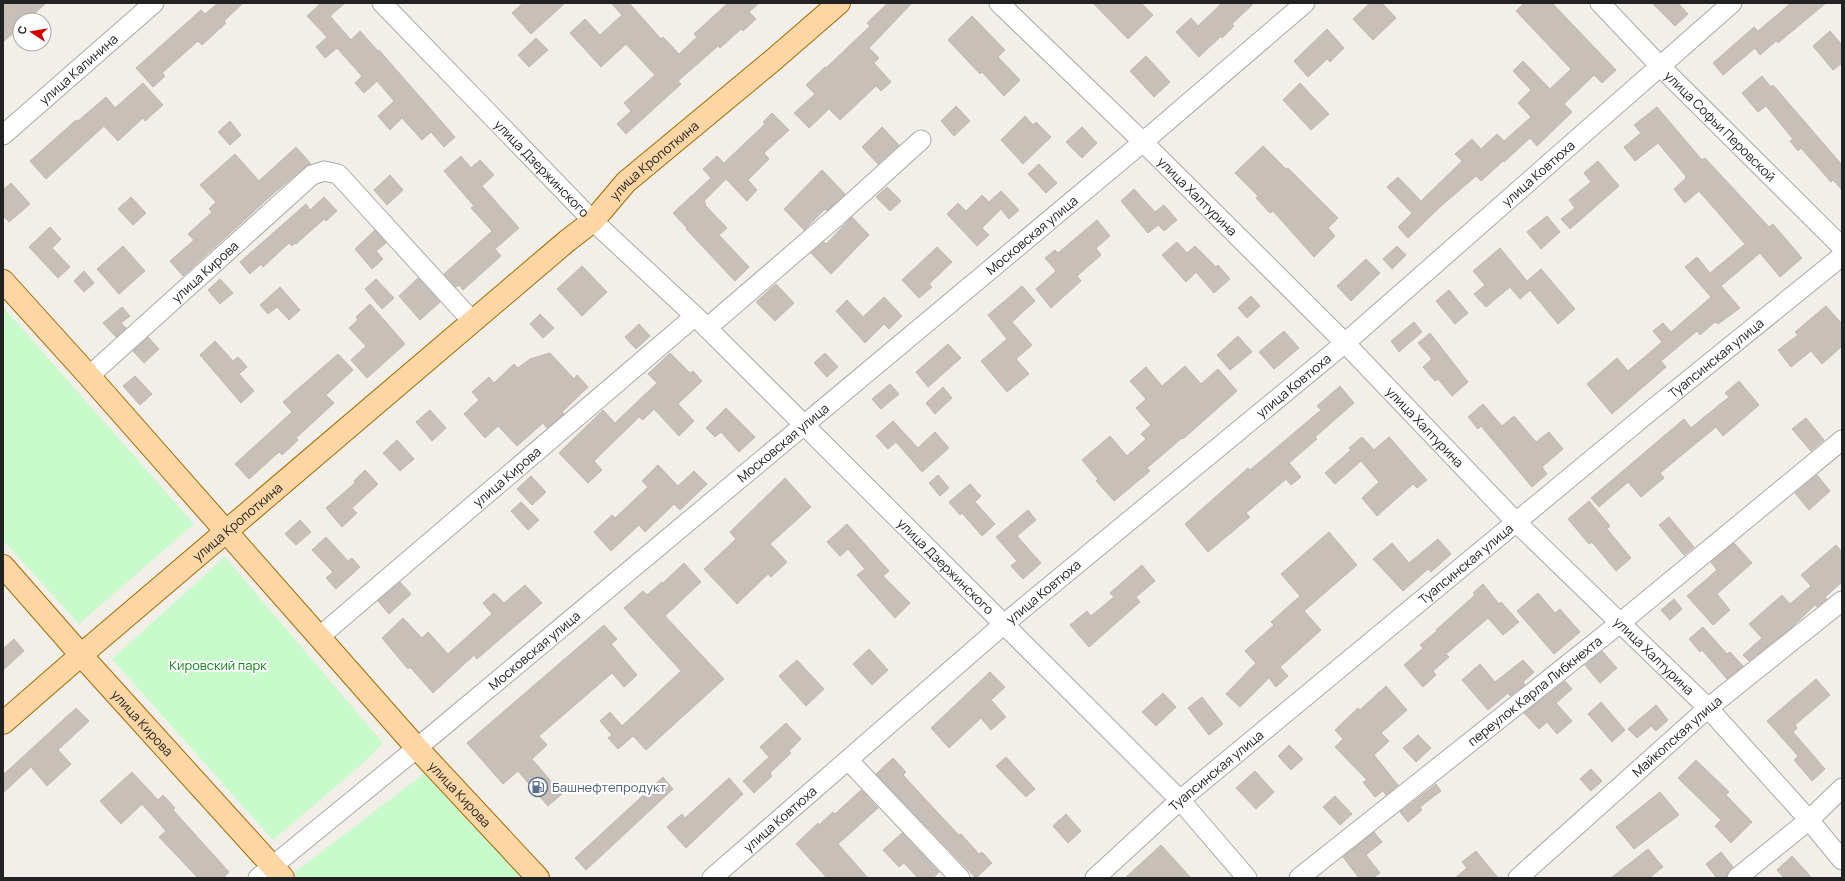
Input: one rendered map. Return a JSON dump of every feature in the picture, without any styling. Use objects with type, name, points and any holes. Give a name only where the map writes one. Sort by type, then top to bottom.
[{"type":"main road","name":"улица Кропоткина","points":[[3,723],[568,240],[593,221],[626,182],[772,61],[839,3]]},
{"type":"main road","name":"улица Кирова","points":[[3,281],[89,376],[417,748],[538,878]]},
{"type":"main road","name":"улица Кирова","points":[[3,566],[271,874]]},
{"type":"street","name":"улица Калинина","points":[[3,135],[154,3]]},
{"type":"street","name":"улица Дзержинского","points":[[382,3],[593,221],[701,322],[1180,800],[1247,878]]},
{"type":"street","name":"улица Халтурина","points":[[999,3],[1143,142],[1345,343],[1517,523],[1708,708],[1809,820],[1842,860]]},
{"type":"street","name":"Московская улица","points":[[271,874],[417,748],[1143,142],[1305,3]]},
{"type":"street","name":"улица Софьи Перовской","points":[[1600,3],[1659,66],[1842,247]]},
{"type":"street","name":"улица Ковтюха","points":[[712,878],[1004,624],[1345,343],[1732,3]]},
{"type":"street","points":[[701,322],[836,217],[921,140]]},
{"type":"street","name":"улица Кирова","points":[[89,376],[312,175],[324,171],[338,174],[473,322]]},
{"type":"street","name":"Туапсинская улица","points":[[1095,878],[1180,800],[1517,523],[1660,403],[1842,256]]},
{"type":"street","name":"улица Кирова","points":[[319,637],[701,322]]},
{"type":"street","name":"переулок Карла Либкнехта","points":[[1299,878],[1620,623],[1842,440]]},
{"type":"street","name":"Майкопская улица","points":[[1518,878],[1708,708],[1842,601]]},
{"type":"street","points":[[848,760],[960,878]]},
{"type":"street","points":[[1737,878],[1809,820],[1842,788]]},
{"type":"green space","points":[[3,307],[194,524],[79,624],[3,540]]},
{"type":"green space","name":"Кировский парк","points":[[225,557],[383,743],[360,766],[273,840],[112,659]]},
{"type":"green space","points":[[426,772],[523,878],[299,878],[294,873]]},
{"type":"building","points":[[3,3],[46,3],[36,12],[12,12],[12,34],[3,42]]},
{"type":"building","points":[[218,3],[243,3],[224,21],[226,23],[202,45],[198,41],[162,73],[165,76],[153,87],[136,68],[201,10],[205,14]]},
{"type":"building","points":[[321,3],[345,3],[330,16],[351,40],[360,31],[378,51],[379,50],[455,137],[444,147],[431,132],[422,140],[402,118],[390,130],[378,116],[394,101],[377,81],[364,93],[355,83],[362,76],[337,48],[325,58],[316,47],[327,37],[307,16]]},
{"type":"building","points":[[523,3],[565,3],[531,34],[512,13]]},
{"type":"building","points":[[611,3],[629,3],[661,39],[663,37],[679,54],[697,37],[694,34],[728,3],[759,3],[749,12],[756,19],[743,31],[741,29],[720,48],[718,46],[678,81],[681,84],[626,134],[617,124],[631,111],[624,103],[655,75],[626,44],[601,67],[570,33],[585,19],[600,35],[622,15]]},
{"type":"building","points":[[888,3],[912,3],[869,48],[879,58],[874,63],[891,82],[881,91],[876,86],[840,120],[829,109],[809,128],[794,113],[815,94],[806,85],[870,26],[867,23]]},
{"type":"building","points":[[1093,3],[1141,3],[1153,15],[1128,39]]},
{"type":"building","points":[[1222,3],[1254,3],[1232,24],[1234,26],[1222,38],[1221,36],[1199,57],[1176,32],[1191,18],[1198,26]]},
{"type":"building","points":[[1370,3],[1382,3],[1396,18],[1373,40],[1353,19]]},
{"type":"building","points":[[1524,3],[1552,3],[1616,70],[1602,83],[1594,75],[1564,104],[1572,112],[1537,146],[1530,138],[1481,181],[1476,176],[1440,207],[1408,238],[1398,227],[1412,213],[1387,187],[1398,177],[1421,201],[1462,161],[1455,154],[1472,139],[1481,149],[1497,134],[1504,141],[1531,117],[1518,103],[1531,90],[1513,71],[1523,61],[1550,89],[1571,69],[1516,11]]},
{"type":"building","points":[[1652,3],[1678,3],[1688,14],[1675,26]]},
{"type":"building","points":[[1791,3],[1826,3],[1778,43],[1776,41],[1760,55],[1755,48],[1723,75],[1713,63],[1754,27],[1758,31]]},
{"type":"building","points":[[972,16],[1005,50],[998,57],[1020,80],[1004,96],[982,72],[980,74],[948,40]]},
{"type":"building","points":[[1327,29],[1344,48],[1330,62],[1327,59],[1308,77],[1294,61]]},
{"type":"building","points":[[1830,31],[1842,45],[1842,63],[1833,70],[1813,46]]},
{"type":"building","points":[[536,38],[548,50],[529,67],[518,55]]},
{"type":"building","points":[[1146,56],[1170,82],[1154,97],[1130,71]]},
{"type":"building","points":[[1762,76],[1771,87],[1773,85],[1842,165],[1842,190],[1833,180],[1831,182],[1801,148],[1798,151],[1790,141],[1793,139],[1766,106],[1758,112],[1742,93]]},
{"type":"building","points":[[143,83],[163,105],[145,121],[143,118],[118,141],[104,126],[46,179],[30,161],[76,120],[78,121],[106,97],[115,108]]},
{"type":"building","points":[[1300,83],[1329,114],[1311,130],[1283,100]]},
{"type":"building","points":[[956,106],[970,121],[954,136],[941,121]]},
{"type":"building","points":[[1657,107],[1702,160],[1705,158],[1769,227],[1773,224],[1802,258],[1780,277],[1760,253],[1721,286],[1740,308],[1718,324],[1715,322],[1700,335],[1697,331],[1661,361],[1666,367],[1612,414],[1587,384],[1617,358],[1628,371],[1662,342],[1653,331],[1663,323],[1671,332],[1711,297],[1685,267],[1697,257],[1710,273],[1745,244],[1699,191],[1685,203],[1674,189],[1686,178],[1685,175],[1658,143],[1635,161],[1624,147],[1641,133],[1634,125]]},
{"type":"building","points":[[772,113],[789,130],[764,153],[769,159],[748,180],[757,190],[747,201],[726,179],[704,201],[706,204],[705,205],[727,228],[719,235],[749,267],[735,281],[673,213],[711,178],[703,169],[717,156],[724,163],[765,124],[763,122]]},
{"type":"building","points":[[1025,116],[1033,125],[1036,122],[1051,137],[1023,164],[1001,140]]},
{"type":"building","points":[[230,121],[241,135],[230,145],[218,132]]},
{"type":"building","points":[[882,127],[899,145],[878,164],[862,147]]},
{"type":"building","points":[[1082,127],[1097,143],[1082,158],[1066,142]]},
{"type":"building","points":[[1263,146],[1286,169],[1288,168],[1338,218],[1328,228],[1335,236],[1314,257],[1273,211],[1270,213],[1256,198],[1258,196],[1235,173]]},
{"type":"building","points":[[296,147],[311,164],[305,167],[274,193],[183,276],[170,261],[194,240],[188,234],[212,212],[209,209],[216,202],[200,185],[235,154],[259,181]]},
{"type":"building","points":[[461,156],[471,168],[480,160],[494,175],[482,186],[519,228],[495,249],[501,256],[463,290],[459,285],[456,287],[444,274],[492,231],[471,208],[474,206],[444,171]]},
{"type":"building","points":[[1598,161],[1619,186],[1570,229],[1561,219],[1575,208],[1569,200],[1591,182],[1584,173]]},
{"type":"building","points":[[1039,164],[1057,183],[1046,193],[1028,174]]},
{"type":"building","points":[[822,170],[845,194],[827,211],[825,209],[804,230],[784,209]]},
{"type":"building","points":[[390,175],[403,190],[387,205],[374,190]]},
{"type":"building","points":[[11,183],[30,204],[9,222],[3,216],[3,190]]},
{"type":"building","points":[[887,187],[901,201],[890,211],[876,197]]},
{"type":"building","points":[[1134,189],[1155,212],[1164,205],[1177,220],[1164,231],[1158,225],[1148,233],[1121,201]]},
{"type":"building","points":[[1001,191],[1019,210],[1009,219],[1001,209],[982,228],[989,235],[977,246],[947,214],[958,203],[966,211],[982,195],[989,202]]},
{"type":"building","points":[[131,197],[146,213],[133,225],[118,209]]},
{"type":"building","points":[[324,197],[337,211],[326,221],[324,219],[296,244],[295,243],[292,246],[289,243],[263,267],[261,264],[250,274],[240,262],[306,204],[310,210]]},
{"type":"building","points":[[1547,216],[1560,232],[1541,249],[1527,232]]},
{"type":"building","points":[[852,217],[869,235],[831,274],[811,253],[824,242],[826,244]]},
{"type":"building","points":[[1097,220],[1110,236],[1096,248],[1101,255],[1077,276],[1081,281],[1051,308],[1036,289],[1056,271],[1045,258],[1055,250],[1058,253]]},
{"type":"building","points":[[50,227],[61,239],[52,248],[70,267],[58,278],[29,247]]},
{"type":"building","points":[[375,230],[386,243],[376,251],[383,259],[372,269],[355,249]]},
{"type":"building","points":[[1177,242],[1187,253],[1195,246],[1216,267],[1218,265],[1230,279],[1214,293],[1196,272],[1186,282],[1162,255]]},
{"type":"building","points":[[123,246],[145,271],[119,294],[97,269]]},
{"type":"building","points":[[1397,246],[1406,255],[1392,269],[1383,259]]},
{"type":"building","points":[[937,247],[952,262],[929,284],[932,287],[919,298],[902,280]]},
{"type":"building","points":[[1500,248],[1527,281],[1541,269],[1575,309],[1558,324],[1530,290],[1520,299],[1510,287],[1486,307],[1474,294],[1485,285],[1473,271]]},
{"type":"building","points":[[1366,259],[1380,273],[1351,301],[1337,286]]},
{"type":"building","points":[[582,266],[607,292],[582,316],[557,289]]},
{"type":"building","points":[[84,271],[94,283],[84,292],[74,281]]},
{"type":"building","points":[[418,278],[440,302],[420,320],[399,296]]},
{"type":"building","points":[[220,279],[233,293],[220,304],[208,290]]},
{"type":"building","points":[[376,279],[394,298],[382,309],[365,289]]},
{"type":"building","points":[[776,284],[794,303],[775,321],[756,302]]},
{"type":"building","points":[[1022,286],[1035,301],[1012,322],[1032,345],[1016,359],[1029,374],[1007,392],[981,361],[1007,339],[988,315]]},
{"type":"building","points":[[280,287],[300,310],[289,320],[277,307],[268,314],[260,305]]},
{"type":"building","points":[[1449,290],[1468,313],[1455,324],[1436,301]]},
{"type":"building","points":[[1251,296],[1260,306],[1247,318],[1238,308]]},
{"type":"building","points":[[884,297],[902,316],[889,329],[884,324],[865,343],[836,311],[847,300],[863,317]]},
{"type":"building","points":[[370,304],[405,344],[367,378],[351,360],[366,346],[349,328],[358,320],[356,317]]},
{"type":"building","points":[[1826,306],[1842,324],[1842,346],[1822,364],[1811,351],[1791,367],[1778,350],[1798,335],[1795,332]]},
{"type":"building","points":[[122,307],[130,316],[121,323],[126,328],[116,337],[103,323]]},
{"type":"building","points":[[540,314],[554,328],[543,338],[530,324]]},
{"type":"building","points":[[1414,322],[1422,332],[1399,352],[1391,341]]},
{"type":"building","points":[[639,324],[650,336],[636,349],[625,337]]},
{"type":"building","points":[[1284,331],[1299,348],[1274,369],[1259,352]]},
{"type":"building","points":[[1430,333],[1468,382],[1452,396],[1438,379],[1435,381],[1423,367],[1432,359],[1418,343]]},
{"type":"building","points":[[1238,336],[1252,352],[1230,370],[1217,355]]},
{"type":"building","points":[[148,337],[159,349],[144,363],[133,351]]},
{"type":"building","points":[[215,341],[233,361],[238,357],[247,367],[239,374],[254,391],[241,403],[200,355]]},
{"type":"building","points":[[948,344],[961,358],[928,387],[916,372]]},
{"type":"building","points":[[550,353],[574,379],[577,375],[588,387],[562,412],[564,414],[547,428],[543,423],[517,446],[498,426],[485,438],[464,414],[479,400],[472,392],[489,377],[494,383],[514,364],[518,368],[530,359]]},
{"type":"building","points":[[670,353],[690,373],[693,371],[702,381],[678,404],[694,421],[679,436],[654,409],[643,420],[639,417],[594,461],[602,470],[588,483],[559,453],[603,410],[615,423],[657,383],[648,374]]},
{"type":"building","points":[[825,353],[838,367],[827,377],[814,363]]},
{"type":"building","points":[[338,354],[353,370],[326,395],[334,403],[296,438],[298,440],[282,455],[279,452],[249,479],[235,464],[292,412],[283,402]]},
{"type":"building","points":[[1185,366],[1201,384],[1218,369],[1237,391],[1183,439],[1182,438],[1147,468],[1150,471],[1114,501],[1096,481],[1098,479],[1082,460],[1110,436],[1127,456],[1146,439],[1141,434],[1151,425],[1136,408],[1146,399],[1130,381],[1146,367],[1162,386]]},
{"type":"building","points":[[135,376],[152,394],[140,405],[123,386]]},
{"type":"building","points":[[1739,381],[1759,405],[1723,436],[1716,427],[1660,473],[1664,478],[1641,497],[1628,482],[1599,507],[1591,498],[1684,419],[1691,428],[1729,397],[1725,393]]},
{"type":"building","points":[[890,384],[899,394],[881,409],[872,399]]},
{"type":"building","points":[[1340,386],[1354,403],[1315,437],[1317,439],[1289,463],[1301,477],[1291,485],[1286,479],[1246,513],[1250,517],[1208,552],[1185,524],[1248,468],[1250,470],[1321,410],[1317,406]]},
{"type":"building","points":[[943,387],[952,398],[935,414],[926,403]]},
{"type":"building","points":[[1483,404],[1502,426],[1514,416],[1536,442],[1549,432],[1563,449],[1542,467],[1547,474],[1532,487],[1481,426],[1478,429],[1468,417]]},
{"type":"building","points":[[726,408],[755,437],[739,452],[721,432],[715,437],[706,428]]},
{"type":"building","points":[[430,410],[446,428],[432,441],[416,422]]},
{"type":"building","points":[[1806,418],[1824,440],[1811,451],[1792,429]]},
{"type":"building","points":[[893,421],[918,448],[935,432],[949,448],[922,472],[896,442],[888,449],[876,436]]},
{"type":"building","points":[[1362,437],[1374,450],[1389,437],[1427,480],[1417,488],[1413,484],[1377,516],[1362,498],[1379,482],[1361,461],[1335,484],[1325,473],[1351,450],[1349,448]]},
{"type":"building","points":[[397,440],[414,459],[400,471],[383,453]]},
{"type":"building","points":[[658,465],[678,486],[694,471],[707,484],[680,510],[674,504],[645,532],[639,525],[611,551],[594,532],[612,515],[615,518],[648,487],[642,481]]},
{"type":"building","points":[[365,470],[378,484],[352,508],[357,513],[342,527],[326,508],[355,483],[354,481]]},
{"type":"building","points":[[938,475],[949,488],[940,496],[929,483]]},
{"type":"building","points":[[1817,475],[1830,491],[1809,510],[1795,493]]},
{"type":"building","points":[[531,476],[546,492],[532,505],[517,489]]},
{"type":"building","points":[[785,478],[811,507],[770,544],[787,562],[771,577],[768,574],[737,604],[704,569],[736,539],[730,532]]},
{"type":"building","points":[[970,484],[981,496],[975,502],[995,524],[982,536],[962,513],[960,515],[949,502]]},
{"type":"building","points":[[1589,501],[1610,526],[1607,529],[1631,558],[1616,571],[1592,542],[1589,544],[1568,519]]},
{"type":"building","points":[[521,502],[539,520],[528,530],[511,511]]},
{"type":"building","points":[[1028,510],[1036,520],[1017,536],[1041,563],[1023,579],[1011,566],[1017,561],[996,537]]},
{"type":"building","points":[[1669,517],[1694,547],[1684,555],[1659,525]]},
{"type":"building","points":[[300,520],[311,532],[296,545],[285,534]]},
{"type":"building","points":[[847,524],[889,571],[883,576],[910,603],[895,618],[857,575],[865,569],[848,549],[840,556],[827,542]]},
{"type":"building","points":[[1329,532],[1357,565],[1304,611],[1321,630],[1280,667],[1288,676],[1276,687],[1269,678],[1240,707],[1226,694],[1256,663],[1245,651],[1274,625],[1271,622],[1300,596],[1281,574]]},
{"type":"building","points":[[326,537],[348,561],[352,558],[360,567],[336,589],[326,578],[333,572],[312,550]]},
{"type":"building","points":[[1438,539],[1451,554],[1431,572],[1428,569],[1403,591],[1373,559],[1392,543],[1409,563]]},
{"type":"building","points":[[1734,543],[1752,563],[1717,594],[1730,610],[1713,625],[1687,596],[1717,570],[1711,562]]},
{"type":"building","points":[[1836,545],[1842,552],[1842,582],[1825,597],[1827,599],[1817,607],[1815,605],[1791,628],[1749,661],[1743,655],[1762,638],[1749,624],[1782,595],[1790,604],[1811,586],[1801,575]]},
{"type":"building","points":[[684,563],[701,582],[665,616],[724,679],[646,750],[633,736],[618,749],[608,738],[612,735],[600,721],[610,712],[622,726],[681,671],[624,608],[643,591],[647,595],[662,582],[663,583]]},
{"type":"building","points":[[1142,565],[1155,581],[1136,597],[1140,602],[1089,647],[1070,625],[1087,611],[1091,616],[1114,597],[1110,593]]},
{"type":"building","points":[[400,582],[411,594],[389,614],[378,601]]},
{"type":"building","points":[[1483,584],[1499,604],[1501,602],[1519,622],[1503,635],[1488,618],[1446,654],[1449,657],[1433,671],[1436,675],[1423,687],[1404,665],[1423,648],[1420,645],[1475,595],[1473,593]]},
{"type":"building","points":[[525,585],[542,603],[477,659],[474,655],[433,693],[410,667],[408,669],[382,638],[403,618],[422,638],[428,632],[448,654],[492,614],[483,603],[494,593],[504,603]]},
{"type":"building","points":[[1538,593],[1555,613],[1560,609],[1580,632],[1554,654],[1517,611]]},
{"type":"building","points":[[1674,599],[1682,609],[1670,620],[1661,610]]},
{"type":"building","points":[[604,625],[617,639],[611,644],[637,675],[624,687],[612,673],[539,736],[547,745],[532,759],[562,794],[548,806],[518,771],[503,784],[467,743]]},
{"type":"building","points":[[1703,627],[1727,654],[1730,652],[1743,666],[1727,679],[1702,650],[1700,652],[1689,639]]},
{"type":"building","points":[[14,639],[24,651],[3,670],[3,649]]},
{"type":"building","points":[[869,649],[888,670],[872,685],[853,664]]},
{"type":"building","points":[[1602,651],[1617,668],[1600,683],[1585,665]]},
{"type":"building","points":[[797,660],[824,689],[806,706],[779,676]]},
{"type":"building","points":[[1523,660],[1534,672],[1523,682],[1525,685],[1510,696],[1508,693],[1488,710],[1462,680],[1480,664],[1495,682]]},
{"type":"building","points":[[990,672],[1005,687],[991,700],[1006,717],[991,730],[981,718],[949,748],[931,728]]},
{"type":"building","points":[[1816,679],[1830,695],[1795,725],[1797,728],[1793,732],[1825,769],[1812,781],[1794,760],[1798,756],[1767,721]]},
{"type":"building","points":[[1565,681],[1572,689],[1556,703],[1572,721],[1557,734],[1547,722],[1539,729],[1524,713]]},
{"type":"building","points":[[1386,686],[1407,710],[1381,733],[1389,741],[1374,755],[1398,785],[1386,795],[1383,791],[1375,797],[1363,782],[1367,780],[1335,747],[1343,739],[1335,730],[1358,708],[1360,710]]},
{"type":"building","points":[[1163,693],[1176,707],[1156,726],[1142,712]]},
{"type":"building","points":[[1202,697],[1223,724],[1209,735],[1188,708]]},
{"type":"building","points":[[1601,702],[1625,730],[1612,742],[1588,714]]},
{"type":"building","points":[[1656,705],[1668,720],[1656,731],[1651,726],[1637,738],[1628,729]]},
{"type":"building","points":[[76,708],[89,721],[58,750],[71,764],[47,786],[31,767],[3,793],[3,775]]},
{"type":"building","points":[[786,723],[801,739],[789,751],[791,753],[770,773],[772,776],[754,793],[743,781],[769,757],[760,747]]},
{"type":"building","points":[[1418,735],[1431,748],[1416,762],[1403,748]]},
{"type":"building","points":[[1289,745],[1303,759],[1291,770],[1278,756]]},
{"type":"building","points":[[1006,757],[1035,789],[1026,797],[996,766]]},
{"type":"building","points":[[893,758],[906,772],[903,775],[938,813],[959,835],[961,834],[979,854],[982,852],[992,863],[976,878],[876,774]]},
{"type":"building","points":[[1696,760],[1729,792],[1726,795],[1752,822],[1731,843],[1715,826],[1721,820],[1678,778]]},
{"type":"building","points":[[1591,769],[1602,781],[1591,791],[1580,779]]},
{"type":"building","points":[[1255,771],[1274,792],[1256,809],[1236,788]]},
{"type":"building","points":[[132,772],[158,800],[163,795],[175,808],[173,810],[229,872],[223,878],[198,878],[159,837],[166,831],[142,804],[121,824],[100,801]]},
{"type":"building","points":[[663,777],[673,789],[586,870],[575,858]]},
{"type":"building","points":[[729,778],[743,794],[686,848],[667,827],[682,814],[685,818]]},
{"type":"building","points":[[1436,784],[1441,791],[1420,807],[1422,810],[1408,822],[1400,812]]},
{"type":"building","points":[[861,790],[878,808],[838,844],[868,878],[827,878],[796,844],[818,823],[819,825],[833,812],[835,814]]},
{"type":"building","points":[[1660,792],[1679,815],[1634,849],[1616,827]]},
{"type":"building","points":[[1335,796],[1352,814],[1340,825],[1323,807]]},
{"type":"building","points":[[1066,814],[1081,831],[1068,843],[1053,826]]},
{"type":"building","points":[[1374,832],[1382,842],[1366,855],[1380,873],[1373,878],[1359,878],[1343,857]]},
{"type":"building","points":[[902,833],[939,872],[933,878],[918,878],[904,863],[899,867],[883,850]]},
{"type":"building","points":[[1161,845],[1191,878],[1125,878]]},
{"type":"building","points":[[1648,849],[1663,867],[1649,878],[1611,878]]},
{"type":"building","points":[[1476,851],[1498,878],[1455,878],[1467,868],[1462,862]]},
{"type":"building","points":[[1721,852],[1733,867],[1727,874],[1726,878],[1717,878],[1706,864]]},
{"type":"building","points":[[1792,856],[1812,878],[1784,878],[1777,870]]},
{"type":"place","name":"Башнефтепродукт","points":[[538,787]]}]
